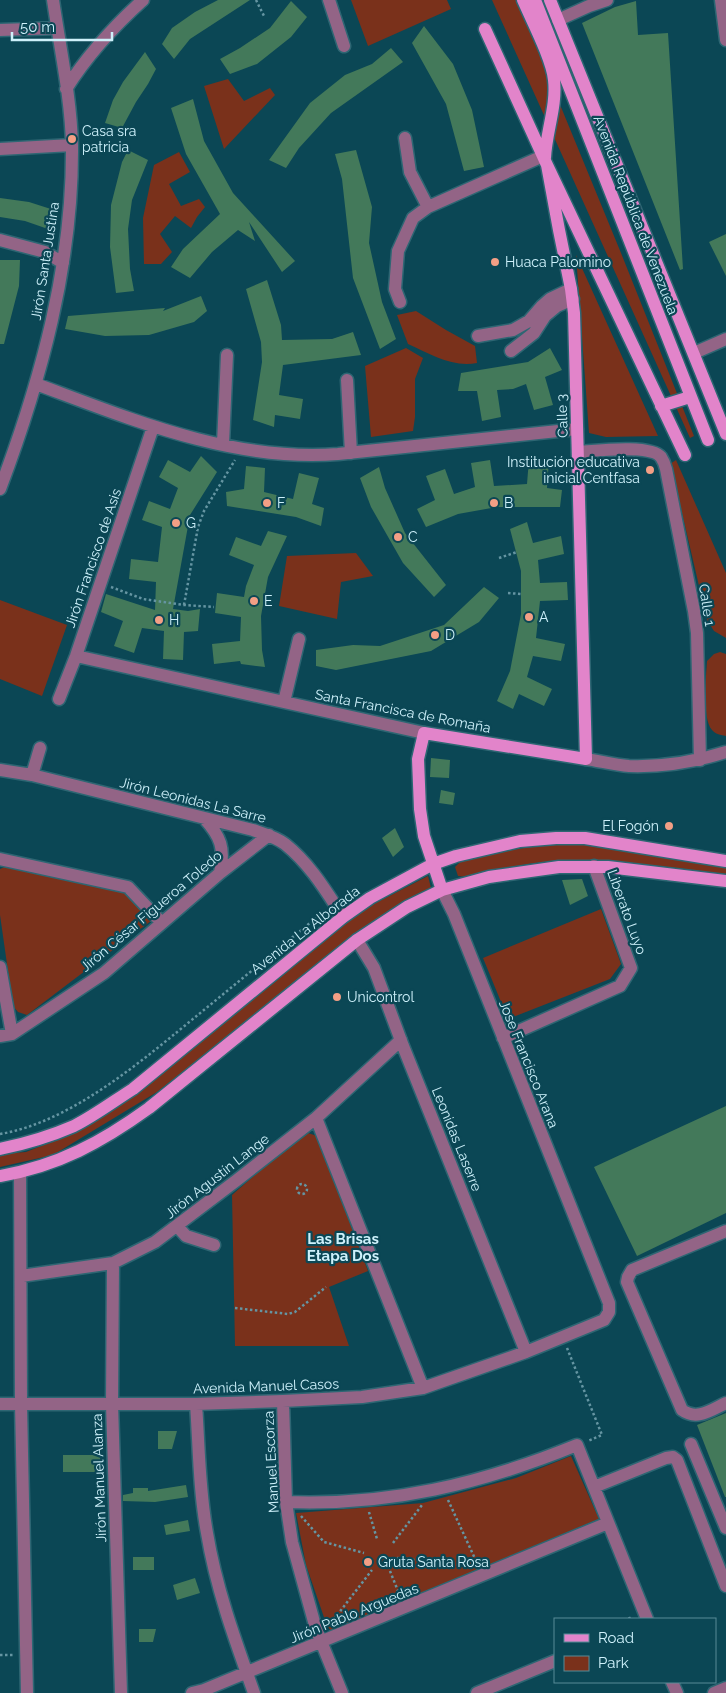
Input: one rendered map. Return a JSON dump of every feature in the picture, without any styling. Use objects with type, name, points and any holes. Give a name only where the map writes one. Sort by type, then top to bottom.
[{"type":"main road","points":[[523,0],[550,63],[554,79],[554,97],[545,161]]},
{"type":"main road","name":"Avenida República de Venezuela","points":[[535,0],[708,440]]},
{"type":"main road","name":"Avenida República de Venezuela","points":[[550,0],[726,434]]},
{"type":"main road","points":[[485,29],[545,161],[685,455]]},
{"type":"main road","name":"Calle 3","points":[[545,161],[572,294],[586,759]]},
{"type":"main road","points":[[667,338],[684,351],[694,353]]},
{"type":"main road","points":[[661,406],[690,396]]},
{"type":"main road","name":"Santa Francisca de Romaña","points":[[424,733],[586,759]]},
{"type":"main road","name":"Jose Francisco Arana","points":[[424,733],[418,759],[420,809],[424,836],[442,890]]},
{"type":"main road","name":"Avenida La Alborada","points":[[0,1149],[73,1126],[106,1107],[132,1088],[342,917],[388,888],[433,864],[502,844],[556,838],[585,838],[726,861]]},
{"type":"main road","points":[[0,1176],[20,1173],[60,1159],[117,1131],[357,940],[407,907],[442,890],[489,877],[559,867],[594,866],[726,880]]},
{"type":"street","name":"Jirón Santa Justina","points":[[0,490],[36,384],[48,336],[63,263],[70,210],[72,145],[66,89],[52,0]]},
{"type":"street","points":[[66,89],[80,66],[114,26],[143,0]]},
{"type":"street","points":[[328,0],[344,46]]},
{"type":"street","points":[[558,20],[588,6],[607,0]]},
{"type":"street","points":[[721,0],[726,40]]},
{"type":"street","points":[[0,30],[57,28]]},
{"type":"street","points":[[404,138],[410,172],[428,207]]},
{"type":"street","points":[[0,149],[72,145]]},
{"type":"street","points":[[400,302],[395,289],[398,251],[413,218],[428,207],[545,161]]},
{"type":"street","points":[[0,240],[44,252],[63,263]]},
{"type":"street","points":[[478,336],[513,330],[529,321],[550,299],[572,294]]},
{"type":"street","points":[[511,351],[534,333],[544,316],[572,294]]},
{"type":"street","points":[[694,353],[726,339]]},
{"type":"street","points":[[223,444],[227,355]]},
{"type":"street","points":[[347,380],[351,453]]},
{"type":"street","points":[[36,384],[153,427],[270,453],[299,455],[351,453],[577,429]]},
{"type":"street","name":"Jirón Francisco de Asis","points":[[59,699],[76,656],[153,427]]},
{"type":"street","name":"Calle 1","points":[[578,452],[642,450],[654,452],[661,457],[669,483],[697,633],[700,760]]},
{"type":"street","points":[[284,702],[299,639]]},
{"type":"street","name":"Santa Francisca de Romaña","points":[[76,656],[424,733]]},
{"type":"street","points":[[32,775],[40,748]]},
{"type":"street","name":"Santa Francisca de Romaña","points":[[586,759],[628,766],[665,765],[700,760],[726,752]]},
{"type":"street","name":"Jirón Leonidas La Sarre","points":[[0,770],[32,775],[268,835],[284,843],[312,870],[342,917]]},
{"type":"street","points":[[204,818],[215,830],[221,843],[223,858],[220,873]]},
{"type":"street","name":"Jirón César Figueroa Toledo","points":[[6,1035],[104,973],[220,873],[268,835]]},
{"type":"street","points":[[0,859],[128,887],[162,922]]},
{"type":"street","name":"Liberato Luyo","points":[[503,1038],[620,986],[632,968],[594,866]]},
{"type":"street","name":"Jose Francisco Arana","points":[[442,890],[454,914],[609,1303],[609,1312],[604,1320],[526,1352]]},
{"type":"street","name":"Leonidas Laserre","points":[[357,940],[374,968],[526,1352]]},
{"type":"street","points":[[0,967],[6,1035]]},
{"type":"street","name":"Jirón Agustín Lange","points":[[21,1276],[113,1263],[155,1242],[316,1118],[401,1040]]},
{"type":"street","points":[[316,1118],[423,1388]]},
{"type":"street","points":[[20,1173],[21,1404],[27,1693]]},
{"type":"street","points":[[177,1226],[186,1236],[214,1245]]},
{"type":"street","points":[[726,1231],[632,1270],[627,1282],[682,1410],[688,1415],[695,1416],[726,1403]]},
{"type":"street","name":"Jirón Manuel Alanza","points":[[113,1263],[112,1404],[120,1693]]},
{"type":"street","name":"Avenida Manuel Casos","points":[[0,1404],[196,1404],[362,1396],[423,1388],[526,1352]]},
{"type":"street","name":"Manuel Escorza","points":[[283,1401],[286,1502],[292,1542],[316,1629],[342,1693]]},
{"type":"street","points":[[196,1404],[206,1532],[222,1602],[254,1693]]},
{"type":"street","points":[[690,1444],[726,1528]]},
{"type":"street","points":[[286,1502],[346,1502],[394,1497],[441,1489],[487,1478],[532,1463],[576,1445],[647,1618]]},
{"type":"street","points":[[594,1487],[666,1458],[673,1457],[677,1460],[726,1586]]},
{"type":"street","name":"Jirón Pablo Arguedas","points":[[192,1693],[204,1690],[322,1642],[608,1523]]},
{"type":"street","points":[[477,1693],[554,1661]]},
{"type":"street","points":[[714,1693],[726,1688]]},
{"type":"path","points":[[256,0],[264,16]]},
{"type":"path","points":[[184,605],[186,585],[198,527],[204,511],[241,448]]},
{"type":"path","points":[[499,558],[517,552]]},
{"type":"path","points":[[108,585],[143,599],[214,607]]},
{"type":"path","points":[[508,594],[521,594]]},
{"type":"path","points":[[0,1134],[44,1121],[75,1105],[129,1071],[316,918],[326,931]]},
{"type":"path","points":[[299,1185],[305,1185],[306,1187],[305,1193],[302,1194],[297,1190],[299,1185]]},
{"type":"path","points":[[235,1308],[288,1314],[295,1312],[326,1287]]},
{"type":"path","points":[[563,1338],[602,1436]]},
{"type":"path","points":[[448,1500],[478,1567]]},
{"type":"path","points":[[393,1543],[422,1505]]},
{"type":"path","points":[[369,1512],[377,1539]]},
{"type":"path","points":[[301,1516],[324,1542],[364,1553]]},
{"type":"path","points":[[397,1558],[469,1566]]},
{"type":"path","points":[[330,1624],[372,1570]]},
{"type":"path","points":[[390,1571],[400,1598]]},
{"type":"path","points":[[0,1655],[15,1655]]},
{"type":"green space","points":[[351,0],[447,0],[451,9],[368,46]]},
{"type":"green space","points":[[492,0],[517,0],[694,436],[690,438]]},
{"type":"green space","points":[[228,79],[244,101],[270,88],[275,95],[224,149],[204,86]]},
{"type":"green space","points":[[179,152],[190,172],[169,184],[181,206],[199,199],[205,207],[191,228],[175,216],[160,234],[172,252],[161,264],[144,264],[143,218],[154,165]]},
{"type":"green space","points":[[576,255],[658,436],[606,437],[589,433]]},
{"type":"green space","points":[[416,311],[475,346],[477,363],[459,364],[450,362],[408,344],[397,315]]},
{"type":"green space","points":[[406,348],[423,358],[415,379],[413,431],[371,437],[365,366]]},
{"type":"green space","points":[[676,460],[726,573],[726,638],[714,631],[707,620],[670,464]]},
{"type":"green space","points":[[356,553],[373,576],[341,582],[337,619],[279,606],[287,556]]},
{"type":"green space","points":[[0,600],[67,625],[42,696],[0,679]]},
{"type":"green space","points":[[720,652],[726,654],[726,736],[712,730],[709,725],[706,708],[707,661],[714,654]]},
{"type":"green space","points":[[550,844],[589,844],[634,849],[726,867],[726,874],[641,864],[555,861],[506,868],[482,875],[464,877],[458,876],[455,867],[462,860]]},
{"type":"green space","points":[[7,866],[127,893],[151,921],[27,1015],[18,1012],[13,1006],[0,915],[0,869]]},
{"type":"green space","points":[[428,876],[433,896],[362,931],[157,1092],[53,1155],[0,1167],[0,1154],[26,1152],[64,1137],[92,1123],[276,981],[339,927],[368,907]]},
{"type":"green space","points":[[601,909],[621,964],[610,979],[508,1019],[483,958]]},
{"type":"green space","points":[[308,1133],[317,1136],[368,1271],[329,1287],[349,1346],[235,1346],[232,1195],[302,1134]]},
{"type":"green space","points":[[571,1456],[599,1519],[331,1631],[327,1626],[306,1565],[296,1513],[423,1503],[516,1478]]},
{"type":"building","points":[[218,0],[250,0],[190,39],[174,59],[162,44],[172,28],[195,12]]},
{"type":"building","points":[[291,1],[307,17],[291,37],[257,64],[230,74],[220,59],[270,28]]},
{"type":"building","points":[[636,1],[638,35],[668,33],[683,269],[680,270],[582,23],[615,7]]},
{"type":"building","points":[[424,26],[453,64],[472,110],[484,167],[464,171],[446,104],[412,43]]},
{"type":"building","points":[[391,48],[403,62],[331,113],[299,148],[286,168],[269,160],[310,103],[345,75],[372,64]]},
{"type":"building","points":[[145,52],[156,69],[148,84],[122,128],[105,123],[113,100],[123,82]]},
{"type":"building","points":[[193,99],[204,141],[233,193],[295,261],[282,272],[249,222],[255,241],[238,230],[212,252],[190,278],[171,267],[183,249],[220,214],[186,154],[171,108]]},
{"type":"building","points":[[128,150],[148,160],[132,200],[128,229],[130,269],[134,291],[116,293],[110,247],[111,205],[122,162]]},
{"type":"building","points":[[356,150],[372,207],[369,243],[382,302],[396,339],[380,349],[353,278],[342,179],[335,154]]},
{"type":"building","points":[[0,198],[29,202],[54,210],[48,229],[25,221],[0,217]]},
{"type":"building","points":[[726,234],[726,276],[709,242]]},
{"type":"building","points":[[0,260],[20,260],[19,286],[4,344],[0,344]]},
{"type":"building","points":[[267,280],[281,325],[282,340],[332,339],[353,332],[361,355],[283,365],[279,395],[303,399],[300,419],[275,415],[274,427],[253,420],[262,362],[261,342],[246,289]]},
{"type":"building","points":[[201,296],[207,311],[194,322],[149,335],[105,336],[65,329],[68,316],[165,308],[163,311]]},
{"type":"building","points":[[550,348],[562,370],[545,377],[553,405],[534,410],[526,384],[513,389],[497,390],[501,417],[482,421],[477,391],[458,391],[461,373],[528,362]]},
{"type":"building","points":[[201,456],[217,472],[190,515],[173,609],[188,611],[200,609],[198,631],[184,632],[183,660],[163,659],[164,631],[142,628],[134,653],[114,646],[123,621],[101,612],[106,594],[155,610],[156,582],[129,579],[131,559],[158,562],[162,527],[142,520],[149,501],[170,509],[178,488],[159,477],[168,460],[190,472]]},
{"type":"building","name":"B","points":[[529,459],[549,460],[547,488],[562,490],[560,507],[497,507],[458,514],[426,527],[417,509],[435,500],[426,476],[445,469],[454,494],[475,487],[471,463],[490,460],[494,486],[527,484]]},
{"type":"building","name":"F","points":[[246,466],[265,468],[264,492],[293,499],[299,473],[319,478],[312,504],[324,508],[321,526],[296,517],[227,506],[226,492],[244,489]]},
{"type":"building","name":"C","points":[[379,467],[385,488],[405,533],[446,585],[434,597],[403,563],[371,507],[360,478]]},
{"type":"building","name":"A","points":[[527,522],[533,543],[561,536],[564,554],[538,560],[540,583],[567,582],[568,600],[540,601],[536,638],[565,644],[561,661],[533,656],[527,677],[552,689],[544,706],[519,694],[513,709],[497,701],[510,671],[521,614],[521,571],[510,529]]},
{"type":"building","name":"E","points":[[268,531],[287,536],[268,577],[261,616],[262,650],[265,667],[241,664],[240,661],[214,664],[212,644],[240,641],[241,617],[215,613],[217,593],[244,597],[254,565],[229,555],[236,537],[261,546]]},
{"type":"building","name":"D","points":[[484,587],[499,598],[479,622],[431,651],[336,670],[316,666],[316,650],[353,645],[380,646],[444,625]]},
{"type":"building","points":[[431,758],[450,760],[449,778],[430,777]]},
{"type":"building","points":[[441,790],[455,793],[453,805],[439,803]]},
{"type":"building","points":[[395,828],[404,847],[393,857],[382,838]]},
{"type":"building","points":[[582,879],[588,896],[570,905],[562,880]]},
{"type":"building","points":[[726,1106],[726,1213],[637,1256],[594,1167]]},
{"type":"building","points":[[726,1413],[726,1497],[725,1497],[697,1425]]},
{"type":"building","points":[[158,1431],[177,1431],[172,1449],[158,1449]]},
{"type":"building","points":[[63,1455],[100,1455],[101,1472],[63,1472]]},
{"type":"building","points":[[186,1485],[188,1497],[155,1502],[123,1501],[123,1495],[133,1493],[133,1488],[148,1488],[148,1491]]},
{"type":"building","points":[[188,1520],[190,1531],[166,1535],[164,1525]]},
{"type":"building","points":[[133,1557],[154,1557],[154,1570],[133,1570]]},
{"type":"building","points":[[195,1578],[200,1593],[177,1600],[173,1585]]},
{"type":"building","points":[[139,1629],[156,1629],[153,1642],[139,1642]]},
{"type":"place","name":"Casa sra patricia","points":[[72,139]]},
{"type":"place","name":"Huaca Palomino","points":[[495,262]]},
{"type":"place","name":"Institución educativa inicial Centfasa","points":[[650,470]]},
{"type":"place","name":"F","points":[[267,503]]},
{"type":"place","name":"B","points":[[494,503]]},
{"type":"place","name":"G","points":[[176,523]]},
{"type":"place","name":"C","points":[[398,537]]},
{"type":"place","name":"E","points":[[254,601]]},
{"type":"place","name":"A","points":[[529,617]]},
{"type":"place","name":"H","points":[[159,620]]},
{"type":"place","name":"D","points":[[435,635]]},
{"type":"place","name":"El Fogón","points":[[669,826]]},
{"type":"place","name":"Unicontrol","points":[[337,997]]},
{"type":"place","name":"Gruta Santa Rosa","points":[[368,1562]]},
{"type":"district","name":"Las Brisas Etapa Dos","points":[[343,1248]]}]
